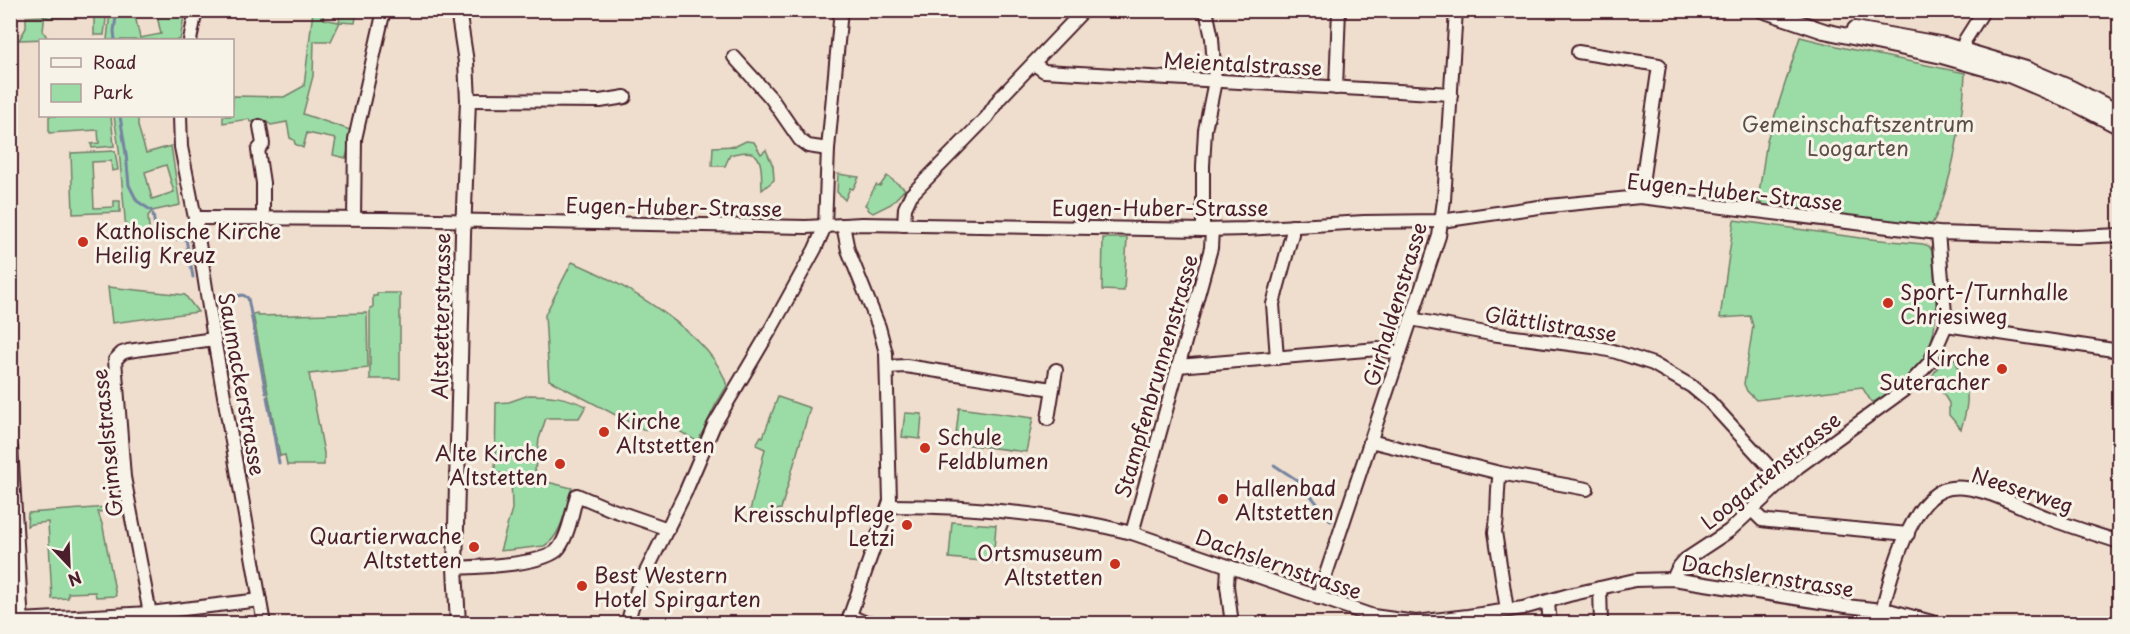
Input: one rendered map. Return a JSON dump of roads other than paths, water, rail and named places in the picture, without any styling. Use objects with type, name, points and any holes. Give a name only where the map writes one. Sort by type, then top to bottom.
[{"type":"street","points":[[190,39],[196,10]]},
{"type":"street","points":[[354,218],[355,139],[384,10]]},
{"type":"street","name":"Altstetterstrasse","points":[[458,10],[468,100],[455,568],[458,624]]},
{"type":"street","points":[[627,624],[637,590],[668,529],[724,405],[772,327],[815,249],[825,226],[828,149],[841,10]]},
{"type":"street","points":[[904,225],[905,208],[911,195],[987,117],[999,99],[1084,10]]},
{"type":"street","name":"Stampfenbrunnenstrasse","points":[[1132,532],[1211,248],[1204,147],[1205,130],[1215,81],[1212,38],[1206,10]]},
{"type":"street","points":[[1336,88],[1339,10]]},
{"type":"street","name":"Girhaldenstrasse","points":[[1318,598],[1439,236],[1456,10]]},
{"type":"street","points":[[1762,10],[1824,31],[1960,55],[2049,91],[2120,127]]},
{"type":"street","points":[[1787,10],[1960,55],[2026,69],[2071,88],[2120,113]]},
{"type":"street","points":[[1960,55],[1965,40],[1984,10]]},
{"type":"street","points":[[1578,52],[1659,65],[1640,197]]},
{"type":"street","points":[[734,57],[771,98],[800,140],[808,146],[828,149]]},
{"type":"street","name":"Meientalstrasse","points":[[1034,64],[1044,71],[1451,94]]},
{"type":"street","points":[[468,100],[600,101],[625,97]]},
{"type":"street","name":"Saumackerstrasse","points":[[180,117],[181,147],[264,624]]},
{"type":"street","points":[[260,126],[262,144],[258,150],[264,183],[263,218]]},
{"type":"street","name":"Eugen-Huber-Strasse","points":[[195,218],[354,218],[1208,230],[1364,222],[1441,222],[1539,207],[1640,197],[1938,233],[2077,237],[2120,235]]},
{"type":"street","points":[[843,225],[848,250],[882,336],[887,367],[890,506],[848,620],[882,624]]},
{"type":"street","points":[[1277,358],[1273,304],[1292,234],[1292,226]]},
{"type":"street","name":"Loogartenstrasse","points":[[1674,579],[1678,568],[1685,560],[1729,531],[1782,481],[1827,444],[1904,390],[1930,362],[1946,325],[1938,233]]},
{"type":"street","name":"Glättlistrasse","points":[[1411,319],[1491,334],[1593,347],[1653,364],[1691,386],[1709,402],[1782,481]]},
{"type":"street","points":[[1946,325],[2120,351]]},
{"type":"street","name":"Grimselstrasse","points":[[151,618],[124,477],[114,365],[118,355],[122,353],[214,339]]},
{"type":"street","points":[[1179,366],[1378,349],[1400,353]]},
{"type":"street","points":[[887,367],[906,366],[1052,389]]},
{"type":"street","points":[[1048,419],[1056,369]]},
{"type":"street","points":[[1370,441],[1500,473],[1587,489]]},
{"type":"street","points":[[10,447],[20,622],[151,618],[260,600]]},
{"type":"street","points":[[1500,473],[1496,495],[1495,532],[1507,610]]},
{"type":"street","name":"Neeserweg","points":[[1882,611],[1891,576],[1908,534],[1923,507],[1941,491],[1957,488],[1991,495],[2050,519],[2119,542]]},
{"type":"street","points":[[455,568],[535,561],[553,555],[563,541],[577,495],[668,529]]},
{"type":"street","name":"Dachslernstrasse","points":[[890,506],[1039,514],[1132,532],[1373,616],[1416,623],[1548,603],[1635,580],[1674,579],[1912,615],[1939,624]]},
{"type":"street","points":[[1752,510],[1762,520],[1908,534]]},
{"type":"street","points":[[1228,567],[1227,586],[1232,624]]},
{"type":"street","points":[[1600,588],[1601,624]]},
{"type":"street","points":[[1548,603],[1550,624]]},
{"type":"waterway","points":[[115,39],[117,10]]},
{"type":"waterway","points":[[120,117],[129,185],[137,201],[152,211]]},
{"type":"waterway","points":[[153,214],[157,240],[186,239],[193,277]]},
{"type":"waterway","points":[[224,298],[243,295],[248,298],[266,393]]},
{"type":"waterway","points":[[267,397],[279,463]]},
{"type":"waterway","points":[[1274,465],[1300,482],[1331,521]]},
{"type":"place","name":"Katholische Kirche Heilig Kreuz","points":[[83,242]]},
{"type":"place","name":"Sport-/Turnhalle Chriesiweg","points":[[1888,303]]},
{"type":"place","name":"Kirche Suteracher","points":[[2002,369]]},
{"type":"place","name":"Kirche Altstetten","points":[[604,432]]},
{"type":"place","name":"Schule Feldblumen","points":[[925,448]]},
{"type":"place","name":"Alte Kirche Altstetten","points":[[560,464]]},
{"type":"place","name":"Hallenbad Altstetten","points":[[1223,499]]},
{"type":"place","name":"Kreisschulpflege Letzi","points":[[907,525]]},
{"type":"place","name":"Quartierwache Altstetten","points":[[474,547]]},
{"type":"place","name":"Ortsmuseum Altstetten","points":[[1115,564]]},
{"type":"place","name":"Best Western Hotel Spirgarten","points":[[582,586]]},
{"type":"park label","name":"Gemeinschaftszentrum Loogarten","points":[[1858,135]]}]
